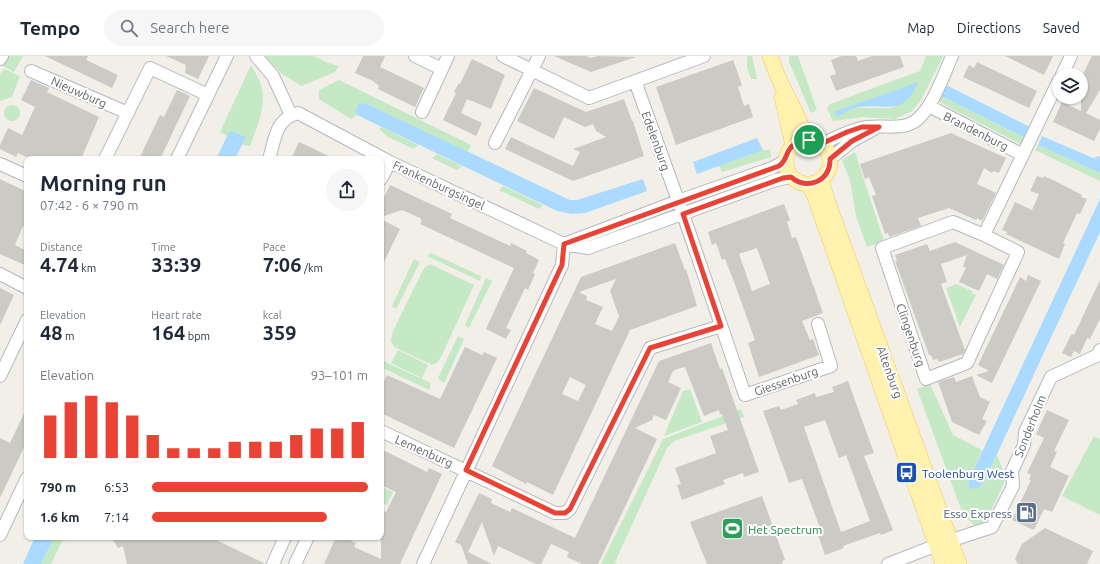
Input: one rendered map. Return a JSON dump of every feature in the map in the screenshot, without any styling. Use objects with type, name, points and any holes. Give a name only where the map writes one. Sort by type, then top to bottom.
[{"type":"main road","points":[[770,56],[779,82],[793,145]]},
{"type":"main road","points":[[779,82],[796,113],[804,133],[827,151],[830,159],[829,170],[815,182],[801,184],[791,177],[787,171],[785,162],[787,153],[793,145],[800,141],[815,142]]},
{"type":"main road","name":"Altenburg","points":[[815,182],[827,200],[944,543],[959,564]]},
{"type":"main road","name":"Altenburg","points":[[943,564],[944,543]]},
{"type":"street","points":[[0,60],[2,56]]},
{"type":"street","points":[[178,156],[227,56]]},
{"type":"street","points":[[256,56],[273,76],[291,115],[282,122],[270,156]]},
{"type":"street","points":[[415,56],[442,70]]},
{"type":"street","points":[[422,112],[448,56]]},
{"type":"street","points":[[503,56],[589,98],[704,56]]},
{"type":"street","points":[[495,143],[538,56]]},
{"type":"street","points":[[815,142],[855,129],[899,127],[911,124],[919,118],[929,106],[952,56]]},
{"type":"street","points":[[1065,68],[1071,56]]},
{"type":"street","points":[[106,156],[150,68],[208,95]]},
{"type":"street","name":"Nieuwburg","points":[[31,71],[128,113]]},
{"type":"street","name":"Edelenburg","points":[[634,81],[683,214]]},
{"type":"street","points":[[984,235],[1052,95]]},
{"type":"street","name":"Brandenburg","points":[[929,106],[1023,155]]},
{"type":"street","name":"Frankenburgsingel","points":[[291,115],[298,113],[379,156]]},
{"type":"street","points":[[830,159],[852,141],[879,127]]},
{"type":"street","name":"Frankenburgsingel","points":[[384,159],[564,244],[588,248],[776,180],[791,177]]},
{"type":"street","points":[[384,173],[390,162]]},
{"type":"street","points":[[423,564],[562,265],[564,244],[785,162]]},
{"type":"street","points":[[0,164],[24,175]]},
{"type":"street","name":"Giessenburg","points":[[683,214],[745,395],[830,366],[818,324]]},
{"type":"street","name":"Clingenburg","points":[[953,222],[984,235],[1018,252],[967,363],[926,379],[882,248],[953,222]]},
{"type":"street","points":[[0,274],[24,286]]},
{"type":"street","points":[[0,376],[24,326]]},
{"type":"street","name":"Lemenburg","points":[[384,432],[555,513],[565,513],[570,509],[650,348],[721,326]]},
{"type":"street","name":"Sonderholm","points":[[888,564],[992,527],[1013,486],[1011,480],[1012,472],[1024,445],[1025,432],[1051,377],[1099,354]]},
{"type":"street","points":[[0,535],[24,484]]},
{"type":"street","points":[[273,564],[284,540]]},
{"type":"street","points":[[295,564],[307,540]]},
{"type":"green space","points":[[8,56],[23,56],[14,72],[3,66]]},
{"type":"green space","points":[[265,56],[314,56],[328,63],[339,66],[335,72],[302,86],[282,74]]},
{"type":"green space","points":[[747,56],[752,56],[757,79],[751,79],[747,67]]},
{"type":"green space","points":[[789,56],[798,56],[817,110],[811,113],[789,62]]},
{"type":"green space","points":[[926,56],[943,56],[921,100],[912,111],[895,119],[863,117],[833,121],[827,108],[830,104],[920,71]],"holes":[[[905,102],[891,108],[854,108]]]},
{"type":"green space","points":[[251,65],[261,85],[263,101],[258,124],[250,146],[242,145],[246,137],[230,130],[227,136],[220,132]]},
{"type":"green space","points":[[4,69],[20,76],[12,97],[0,101],[0,74]]},
{"type":"green space","points":[[339,80],[471,145],[468,152],[365,103],[355,110],[357,115],[351,119],[319,99],[319,90]]},
{"type":"green space","points":[[941,96],[1027,139],[1023,145],[950,108],[939,101]]},
{"type":"green space","points":[[9,105],[15,105],[20,110],[18,119],[15,121],[9,121],[4,116],[4,110]]},
{"type":"green space","points":[[381,127],[418,145],[414,149],[388,137],[379,129]]},
{"type":"green space","points":[[1038,145],[1100,173],[1100,181],[1035,150]]},
{"type":"green space","points":[[763,150],[770,150],[771,157],[722,172],[719,166]]},
{"type":"green space","points":[[855,152],[884,241],[867,247],[856,216],[850,180],[842,160]]},
{"type":"green space","points":[[437,154],[462,166],[457,170],[432,158]]},
{"type":"green space","points":[[503,186],[543,205],[539,209],[499,190]]},
{"type":"green space","points":[[431,253],[481,276],[480,281],[427,256]]},
{"type":"green space","points":[[414,259],[420,262],[396,309],[392,306]]},
{"type":"green space","points":[[430,264],[474,285],[441,357],[437,363],[432,365],[394,347],[391,340],[393,331],[424,268]]},
{"type":"green space","points":[[486,278],[492,281],[469,328],[465,325]]},
{"type":"green space","points":[[956,284],[972,291],[972,293],[976,295],[960,327],[946,288]]},
{"type":"green space","points":[[458,336],[464,339],[444,383],[438,378]]},
{"type":"green space","points":[[398,350],[428,365],[422,378],[391,363]]},
{"type":"green space","points":[[384,361],[431,383],[429,390],[384,368]]},
{"type":"green space","points":[[930,384],[953,435],[982,450],[968,482],[984,483],[997,455],[1006,478],[986,522],[974,525],[964,515],[958,501],[917,389]]},
{"type":"green space","points":[[690,389],[702,422],[664,436],[683,391]]},
{"type":"green space","points":[[741,409],[744,417],[674,441],[667,448],[615,562],[617,564],[601,564],[663,439]]},
{"type":"green space","points":[[1094,436],[1100,439],[1100,515],[1062,496]]},
{"type":"green space","points":[[384,488],[393,492],[387,505],[384,504]]},
{"type":"green space","points":[[53,540],[63,540],[51,564],[41,564]]},
{"type":"water","points":[[918,82],[912,94],[906,101],[899,105],[891,107],[864,106],[854,108],[837,117],[834,112]]},
{"type":"water","points":[[946,85],[1032,128],[1027,139],[941,96]]},
{"type":"water","points":[[365,103],[570,200],[577,200],[643,179],[647,191],[585,213],[572,214],[557,211],[357,115],[355,110],[359,104]]},
{"type":"water","points":[[230,130],[246,137],[236,156],[217,156]]},
{"type":"water","points":[[1042,136],[1093,158],[1100,156],[1100,173],[1038,145]]},
{"type":"water","points":[[757,138],[763,150],[697,174],[693,162]]},
{"type":"water","points":[[1100,199],[1100,232],[984,482],[979,487],[971,489],[969,488],[968,482]]},
{"type":"water","points":[[34,540],[53,540],[41,564],[23,564]]},
{"type":"building","points":[[45,56],[88,56],[86,60],[118,75],[112,88]]},
{"type":"building","points":[[166,56],[209,56],[198,79],[185,73],[186,65]]},
{"type":"building","points":[[363,56],[385,56],[380,67],[424,88],[415,107],[378,89],[379,86],[373,81],[355,73]]},
{"type":"building","points":[[554,56],[586,56],[591,58],[598,56],[636,57],[591,72]]},
{"type":"building","points":[[842,56],[856,56],[858,61],[872,56],[900,56],[904,67],[836,91],[830,76],[836,74],[831,60]]},
{"type":"building","points":[[1005,56],[1053,56],[1044,75]]},
{"type":"building","points":[[1092,56],[1100,56],[1100,90],[1086,113],[1100,120],[1100,129],[1094,141],[1053,122],[1061,104],[1066,104],[1081,111],[1081,104],[1088,104],[1088,68],[1086,68]]},
{"type":"building","points":[[472,59],[505,75],[491,109],[467,99],[461,113],[482,123],[476,136],[443,120],[456,93],[454,92],[459,83],[460,84]]},
{"type":"building","points":[[733,60],[742,85],[738,87],[744,106],[749,104],[753,117],[676,145],[656,87]]},
{"type":"building","points":[[977,62],[1037,91],[1029,108],[963,77],[969,65],[974,68]]},
{"type":"building","points":[[31,80],[49,88],[47,92],[99,117],[82,156],[24,156],[18,153],[16,157],[0,149],[0,145],[8,128],[22,135],[35,107],[21,100]]},
{"type":"building","points":[[534,88],[586,112],[624,99],[633,121],[644,156],[573,181],[505,149],[511,137],[573,166],[580,152],[573,149],[606,137],[596,131],[593,124],[585,127],[564,117],[554,139],[517,121]]},
{"type":"building","points":[[177,90],[190,96],[161,156],[140,156],[160,115],[164,117]]},
{"type":"building","points":[[951,133],[1006,158],[999,173],[993,171],[992,173],[984,168],[977,184],[996,193],[982,221],[977,218],[976,220],[949,208],[918,218],[921,226],[889,237],[888,233],[885,234],[872,196],[876,195],[869,177],[865,179],[860,164]]},
{"type":"building","points":[[299,142],[329,156],[292,156]]},
{"type":"building","points":[[1037,176],[1043,178],[1044,176],[1087,199],[1080,214],[1077,213],[1063,243],[1065,244],[1059,259],[1006,234],[1007,232],[1002,230],[1015,202],[1032,210],[1039,194],[1030,191]]},
{"type":"building","points":[[0,179],[24,191],[24,226],[15,245],[24,250],[24,265],[0,254]]},
{"type":"building","points":[[390,185],[452,214],[450,218],[510,246],[511,243],[527,251],[526,253],[539,260],[528,290],[525,288],[506,328],[511,330],[506,339],[486,329],[514,268],[420,224],[422,221],[420,218],[402,210],[384,216],[384,198]]},
{"type":"building","points":[[784,204],[790,220],[787,222],[792,238],[796,237],[823,313],[802,321],[810,340],[813,339],[819,355],[759,377],[748,343],[755,340],[725,259],[722,260],[716,243],[712,245],[708,232]],"holes":[[[757,248],[770,284],[752,291],[739,254]]]},
{"type":"building","points":[[384,221],[400,229],[384,262]]},
{"type":"building","points":[[955,242],[1004,265],[997,279],[987,274],[979,291],[959,282],[966,268],[963,266],[967,255],[941,264],[947,282],[941,284],[965,350],[963,354],[939,362],[937,359],[933,360],[931,355],[929,355],[895,261],[897,260],[895,255],[927,244],[930,251]]},
{"type":"building","points":[[675,243],[685,270],[686,269],[697,306],[630,330],[553,495],[527,482],[526,484],[492,466],[581,277]],"holes":[[[616,279],[610,291],[619,316],[612,331],[595,324],[603,307],[586,300],[587,296],[579,292]],[[570,377],[586,385],[578,401],[562,394]]]},
{"type":"building","points":[[1028,275],[1041,281],[992,383],[976,375],[989,371],[978,365],[1020,277],[1026,281]]},
{"type":"building","points":[[1100,280],[1100,319],[1090,339],[1087,338],[1080,354],[1074,351],[1071,357],[1062,353],[1072,334],[1074,335]]},
{"type":"building","points":[[0,288],[14,295],[0,325]]},
{"type":"building","points":[[711,343],[720,369],[722,368],[759,472],[744,477],[743,473],[723,480],[725,484],[682,500],[677,485],[681,484],[675,468],[716,453],[710,436],[728,430],[719,410],[704,416],[685,367],[677,369],[673,371],[668,382],[681,388],[666,420],[654,415],[652,420],[635,428],[657,439],[598,564],[582,564],[567,557],[569,552],[551,544],[541,564],[536,564],[498,546],[494,556],[482,522],[468,552],[492,564],[468,564],[461,545],[455,542],[479,493],[492,499],[491,503],[510,512],[512,508],[575,538],[659,361]]},
{"type":"building","points":[[465,347],[482,355],[484,352],[497,358],[454,448],[384,414],[384,382],[387,375],[440,399]]},
{"type":"building","points":[[972,376],[980,397],[990,402],[982,419],[987,421],[979,435],[952,422],[938,382],[954,377],[956,382]]},
{"type":"building","points":[[848,381],[874,453],[864,456],[893,530],[843,546],[844,548],[825,555],[817,532],[821,531],[802,479],[789,483],[763,411],[779,406],[781,410],[798,404],[796,400],[815,393],[816,397],[834,392],[832,387]],"holes":[[[825,420],[839,458],[846,455],[870,521],[841,532],[804,427]]]},
{"type":"building","points":[[1047,410],[1069,420],[1054,451],[1057,452],[1050,467],[1069,476],[1052,512],[1044,509],[1034,530],[1012,520],[1031,480],[1029,480],[1031,475],[1027,473],[1044,438],[1036,434]]},
{"type":"building","points":[[24,413],[24,447],[0,498],[0,438],[10,443]]},
{"type":"building","points":[[384,450],[427,472],[429,468],[442,474],[400,564],[324,564],[335,540],[350,540],[356,543],[354,547],[381,559],[381,540],[384,540],[384,511],[386,512],[396,492],[384,486]]},
{"type":"building","name":"Het Spectrum","points":[[762,496],[785,560],[782,561],[783,564],[707,564],[690,522]]},
{"type":"building","points":[[1045,528],[1093,551],[1087,564],[1018,564],[1015,559],[1022,544]]},
{"type":"building","points":[[113,540],[216,540],[266,564],[127,564],[123,546],[118,548]]},
{"type":"place","name":"Toolenburg West","points":[[906,473]]},
{"type":"place","name":"Esso Express","points":[[1027,513]]},
{"type":"place","name":"Het Spectrum","points":[[733,529]]},
{"type":"route","points":[[862,127],[879,127],[842,148],[830,159],[829,170],[826,175],[815,183],[801,184],[791,177],[783,178],[683,214],[721,326],[650,348],[570,509],[565,513],[555,513],[466,470],[562,265],[564,244],[648,212],[779,166],[785,162],[787,153],[793,145],[800,141],[809,140],[814,140],[821,144],[862,127]]}]
